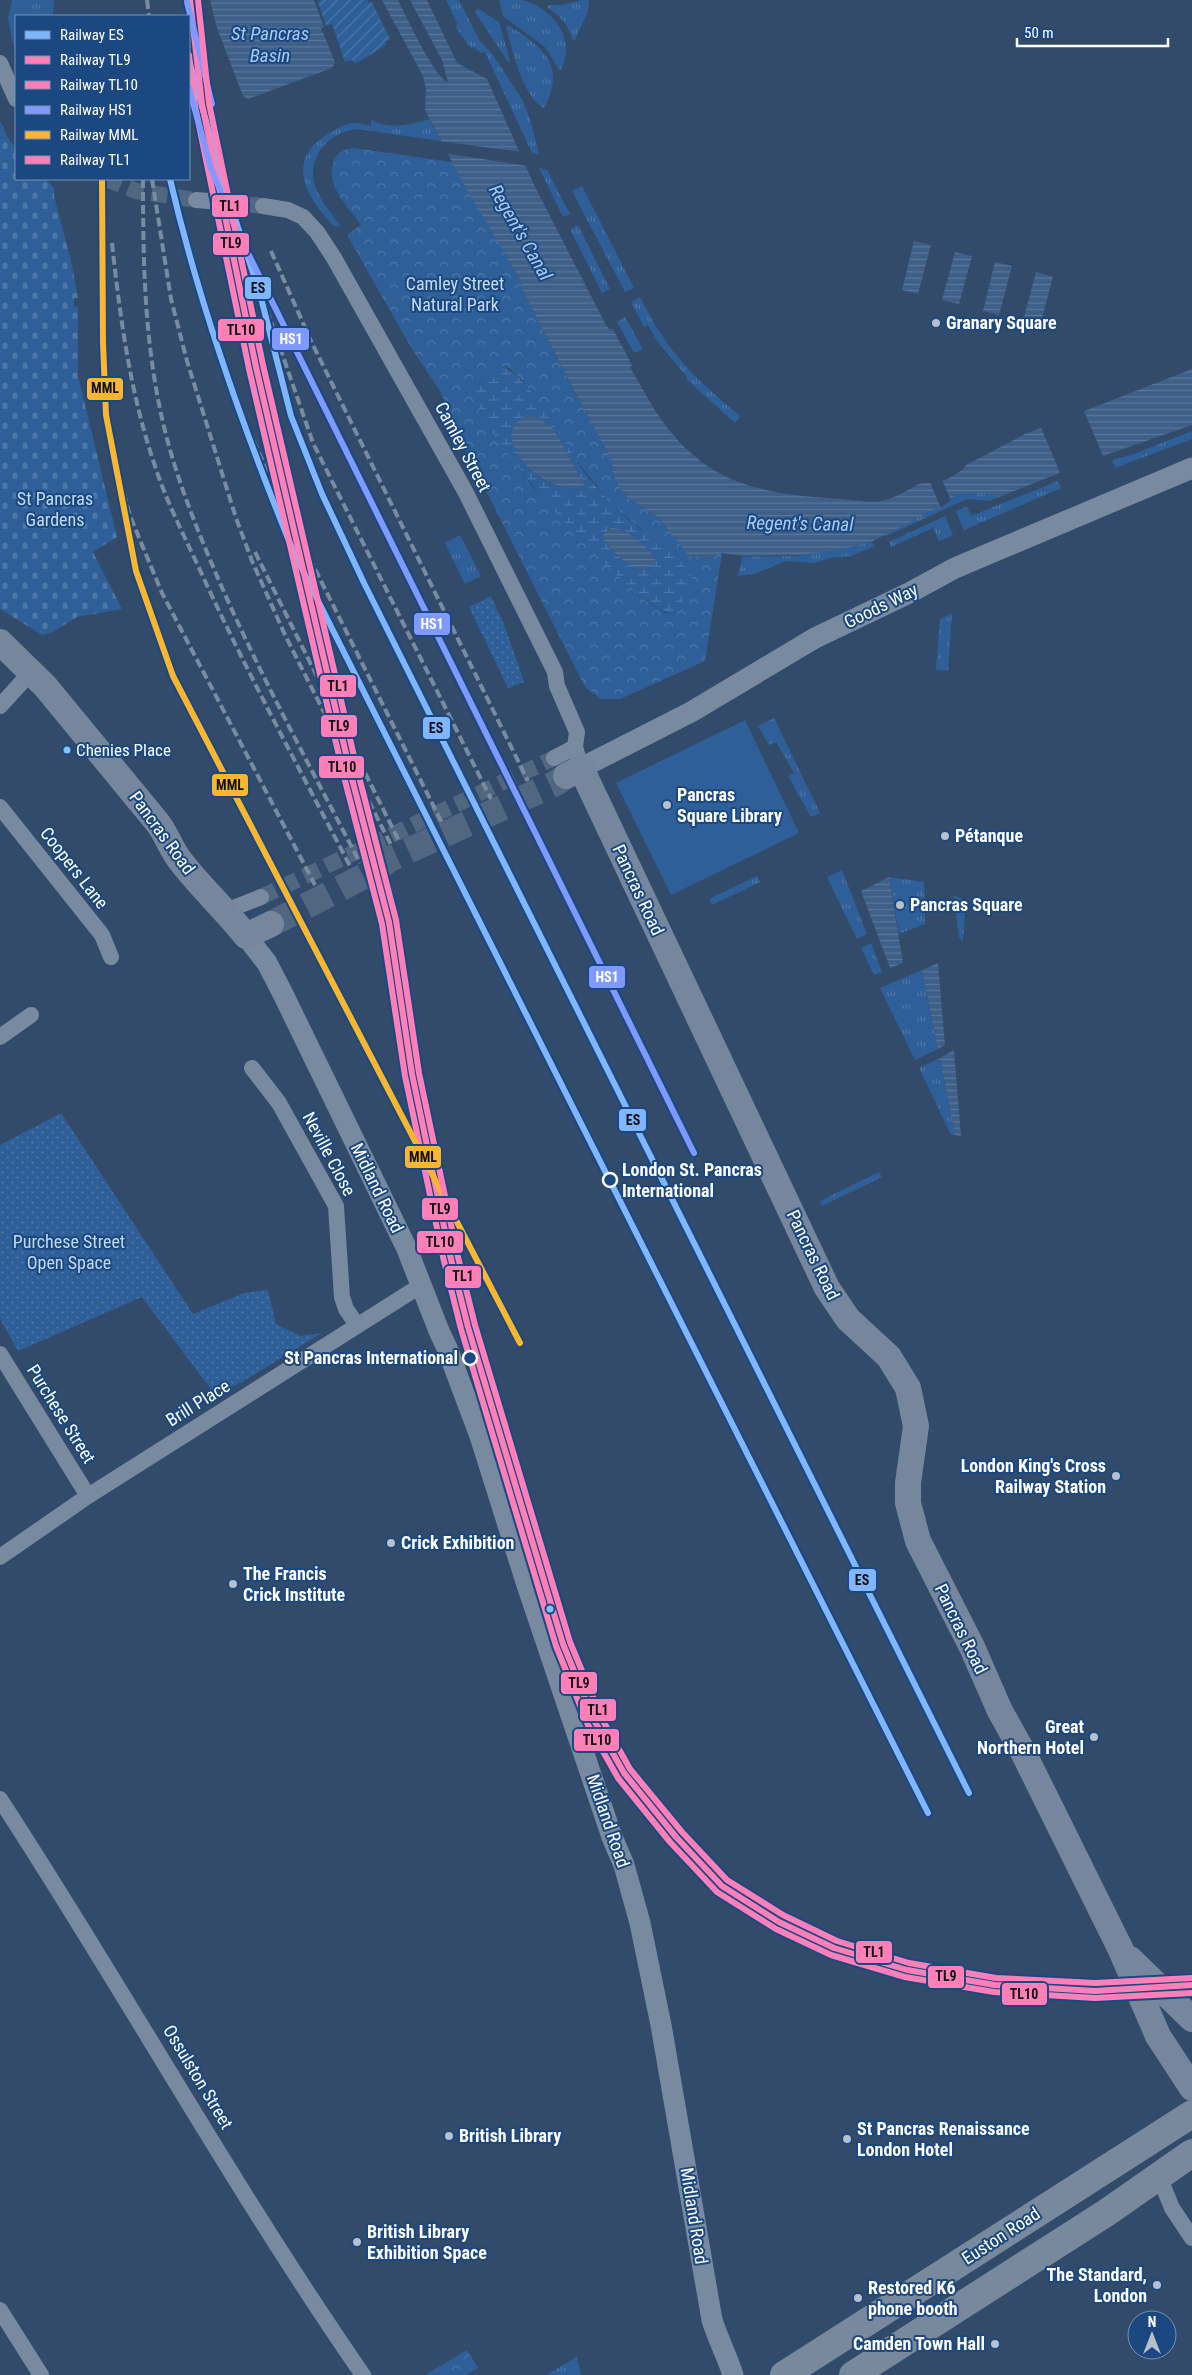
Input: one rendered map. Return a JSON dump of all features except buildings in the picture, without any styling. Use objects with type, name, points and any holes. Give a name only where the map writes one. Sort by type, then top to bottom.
[{"type":"highway","name":"Euston Road","points":[[784,2375],[1192,2114]]},
{"type":"highway","name":"Euston Road","points":[[853,2375],[1106,2213],[1192,2153]]},
{"type":"main road","name":"Pancras Road","points":[[0,642],[31,672],[74,719],[167,834],[177,856],[246,936]]},
{"type":"main road","name":"Pancras Road","points":[[569,762],[827,1288],[848,1319],[889,1357],[908,1388],[916,1426],[908,1498],[911,1520],[918,1541],[972,1647],[1000,1712],[1024,1754],[1121,1950],[1161,2042],[1192,2088]]},
{"type":"main road","points":[[246,936],[271,924]]},
{"type":"main road","name":"Pancras Road","points":[[1121,1950],[1192,2019]]},
{"type":"street","points":[[0,63],[15,97]]},
{"type":"street","points":[[196,200],[221,202]]},
{"type":"street","name":"Camley Street","points":[[263,206],[299,214],[310,222],[351,286],[465,491],[555,672],[557,686],[577,732],[569,762]]},
{"type":"street","name":"Goods Way","points":[[569,762],[691,712],[815,638],[909,593],[949,571],[1192,468]]},
{"type":"street","points":[[0,706],[31,672]]},
{"type":"street","name":"Coopers Lane","points":[[0,807],[102,935],[111,957]]},
{"type":"street","points":[[226,911],[261,897]]},
{"type":"street","name":"Midland Road","points":[[246,936],[267,963],[283,994],[407,1249],[480,1436],[526,1582],[615,1846],[629,1882],[661,2025],[712,2320],[720,2344],[726,2352],[733,2375]]},
{"type":"street","points":[[0,1037],[31,1015]]},
{"type":"street","name":"Neville Close","points":[[252,1068],[279,1104],[336,1206],[342,1297],[346,1309],[357,1325]]},
{"type":"street","name":"Brill Place","points":[[0,1557],[88,1496],[420,1286]]},
{"type":"street","name":"Purchese Street","points":[[0,1354],[88,1496]]},
{"type":"street","name":"Ossulston Street","points":[[0,1799],[275,2242],[323,2318],[363,2375]]},
{"type":"street","points":[[1159,2176],[1172,2208],[1192,2238]]},
{"type":"street","points":[[0,2310],[41,2375]]},
{"type":"green space","points":[[12,0],[54,0],[53,15],[15,15],[15,54],[8,18]]},
{"type":"green space","points":[[321,0],[368,0],[369,3],[372,2],[390,39],[385,42],[386,45],[355,64],[352,60],[345,62],[332,24],[326,26],[318,2]]},
{"type":"green space","points":[[446,0],[459,0],[480,41],[493,55],[522,99],[530,119],[539,154],[532,153],[485,52],[481,53],[474,47],[471,48],[456,28],[457,23]]},
{"type":"green space","points":[[499,0],[523,0],[534,4],[553,19],[560,28],[566,49],[565,60],[560,71],[545,47],[503,16]]},
{"type":"green space","points":[[589,0],[588,11],[575,40],[573,40],[563,21],[547,7],[549,5],[561,5]]},
{"type":"green space","points":[[477,8],[499,22],[510,61],[508,62],[475,12]]},
{"type":"green space","points":[[508,25],[532,41],[548,59],[552,69],[553,80],[544,108],[537,103],[524,84],[506,27]]},
{"type":"green space","points":[[371,119],[377,123],[392,126],[429,119],[441,141],[357,129],[337,135],[329,141],[317,156],[313,175],[320,197],[340,226],[334,226],[315,203],[308,191],[303,166],[307,155],[315,144],[328,134],[340,127],[353,123],[371,126]]},
{"type":"green space","name":"St Pancras Gardens","points":[[0,121],[9,140],[15,147],[15,180],[46,180],[54,188],[54,196],[71,261],[78,298],[74,298],[74,306],[78,307],[78,376],[117,537],[93,552],[122,609],[77,617],[53,632],[42,635],[0,609]]},
{"type":"green space","name":"Camley Street Natural Park","points":[[354,148],[452,162],[521,281],[522,289],[611,458],[614,478],[627,497],[658,517],[690,556],[707,558],[722,553],[705,661],[620,699],[601,699],[585,687],[472,463],[440,391],[412,349],[347,235],[361,225],[335,188],[332,172],[336,157],[341,152]],"holes":[[[500,366],[509,368],[523,381],[570,452],[610,503],[680,562],[690,589],[673,614],[665,613],[646,601],[532,486],[486,422],[479,408],[478,385],[482,379]]]},
{"type":"green space","points":[[539,168],[547,170],[570,214],[563,217]]},
{"type":"green space","points":[[582,186],[634,288],[625,292],[572,191]]},
{"type":"green space","points":[[578,225],[610,289],[602,293],[570,229]]},
{"type":"green space","points":[[640,297],[661,334],[683,363],[708,389],[740,416],[735,423],[686,379],[687,377],[657,341],[648,325],[644,327],[631,302]]},
{"type":"green space","points":[[625,317],[643,349],[634,353],[617,322]]},
{"type":"green space","points":[[500,366],[511,371],[535,397],[598,489],[630,521],[675,555],[689,572],[693,580],[688,594],[673,614],[654,606],[597,556],[564,522],[506,451],[486,422],[476,395],[482,380]],"holes":[[[528,416],[537,417],[553,428],[585,486],[569,488],[552,484],[537,475],[524,463],[515,449],[512,436],[516,424]],[[604,532],[632,537],[654,557],[622,560],[609,547],[602,535]]]},
{"type":"green space","points":[[1192,431],[1192,439],[1115,468],[1112,460],[1134,454]]},
{"type":"green space","points":[[1058,481],[1061,488],[964,530],[956,511],[967,507],[971,516]]},
{"type":"green space","points":[[964,491],[984,492],[999,497],[989,501],[967,499],[886,536],[885,534],[939,507],[948,498]]},
{"type":"green space","points":[[945,516],[953,535],[939,541],[933,528],[891,547],[889,542]]},
{"type":"green space","points":[[460,535],[481,576],[465,584],[445,543]]},
{"type":"green space","points":[[872,542],[875,547],[851,556],[830,558],[814,563],[786,561],[754,574],[738,576],[742,557],[797,556]]},
{"type":"green space","points":[[491,596],[505,627],[524,682],[508,688],[469,607]]},
{"type":"green space","points":[[952,613],[948,671],[936,670],[940,619]]},
{"type":"green space","points":[[774,718],[820,813],[811,817],[788,776],[794,773],[776,742],[769,745],[758,726]]},
{"type":"green space","points":[[745,720],[799,833],[671,895],[616,783]]},
{"type":"green space","points":[[842,870],[867,934],[857,939],[827,877]]},
{"type":"green space","points":[[757,876],[760,882],[712,905],[709,899]]},
{"type":"green space","points":[[889,877],[924,882],[925,924],[899,934]]},
{"type":"green space","points":[[954,896],[966,900],[963,941],[959,938]]},
{"type":"green space","points":[[871,943],[882,972],[874,975],[861,948]]},
{"type":"green space","points":[[922,970],[938,1049],[915,1060],[880,988]]},
{"type":"green space","points":[[940,1058],[955,1135],[951,1135],[919,1068]]},
{"type":"green space","name":"Purchese Street Open Space","points":[[61,1113],[193,1314],[244,1293],[268,1290],[276,1324],[300,1336],[322,1333],[242,1382],[215,1395],[142,1297],[18,1351],[0,1319],[0,1145]]},
{"type":"green space","points":[[879,1172],[882,1177],[822,1206],[820,1201]]},
{"type":"green space","points":[[467,2350],[478,2368],[466,2375],[425,2375]]},
{"type":"green space","points":[[577,2357],[581,2375],[548,2375],[548,2374]]},
{"type":"water","name":"St Pancras Basin","points":[[210,0],[314,0],[324,27],[321,28],[335,62],[332,68],[248,99],[243,96],[217,28]]},
{"type":"water","name":"Regent's Canal","points":[[382,0],[398,0],[429,59],[442,78],[448,82],[442,60],[410,0],[427,0],[457,63],[487,79],[535,187],[606,325],[609,329],[613,329],[632,365],[630,367],[650,401],[664,424],[681,444],[706,465],[723,475],[761,489],[780,493],[866,502],[886,500],[919,484],[936,483],[950,478],[961,471],[966,465],[1025,434],[1192,369],[1192,425],[1100,457],[999,497],[975,492],[960,494],[873,541],[843,549],[801,555],[744,556],[722,553],[707,558],[690,557],[658,517],[627,497],[614,478],[611,458],[522,289],[521,281],[463,183],[425,110],[426,89],[423,76]]},
{"type":"water","points":[[914,241],[931,245],[918,294],[902,290]]},
{"type":"water","points":[[955,252],[972,256],[959,304],[942,300]]},
{"type":"water","points":[[995,262],[1012,266],[999,315],[983,311]]},
{"type":"water","points":[[1036,272],[1053,277],[1040,325],[1023,321]]},
{"type":"water","points":[[528,416],[537,417],[553,428],[585,486],[569,488],[553,484],[537,475],[524,463],[515,449],[511,436],[515,424]]},
{"type":"water","points":[[611,528],[624,531],[637,539],[649,551],[656,562],[642,569],[627,563],[604,540],[602,535]]},
{"type":"water","points":[[889,877],[903,963],[890,968],[861,891]]},
{"type":"water","points":[[938,963],[945,1045],[938,1049],[922,970]]},
{"type":"water","points":[[954,1050],[961,1136],[955,1135],[940,1058]]},
{"type":"pier","points":[[438,141],[522,152],[528,166],[444,153]]},
{"type":"pier","points":[[1083,409],[1104,458],[1061,475],[1040,425]]},
{"type":"pier","points":[[941,478],[951,500],[941,508],[929,480]]},
{"type":"tunnel","points":[[108,180],[136,191],[196,200]]},
{"type":"tunnel","points":[[221,202],[263,206]]},
{"type":"tunnel","points":[[261,897],[554,758]]},
{"type":"tunnel","points":[[271,924],[376,870],[388,860],[556,783],[566,776]]},
{"type":"railway","points":[[147,0],[149,15]]},
{"type":"railway","points":[[143,180],[144,264],[150,348],[159,404],[177,473],[202,539],[236,619],[360,863]]},
{"type":"railway","points":[[152,180],[171,299],[187,361],[236,518],[252,561],[285,635],[392,847]]},
{"type":"railway","points":[[112,243],[122,326],[132,382],[138,409],[159,478],[222,617],[351,868]]},
{"type":"railway","points":[[271,251],[311,341],[528,781]]},
{"type":"railway","points":[[250,261],[313,443],[491,799]]},
{"type":"railway","points":[[232,393],[277,493],[442,823]]},
{"type":"railway","points":[[114,455],[130,516],[162,593],[315,885]]},
{"type":"railway","points":[[255,552],[400,843]]},
{"type":"rail line","name":"TL9","points":[[190,0],[202,104],[256,367],[350,771],[389,922],[412,1074],[450,1255],[468,1327],[563,1644],[595,1722],[624,1773],[676,1837],[722,1886],[779,1922],[834,1948],[907,1970],[995,1985],[1095,1991],[1192,1985]]},
{"type":"rail line","name":"TL1","points":[[198,0],[209,103],[263,365],[357,769],[396,920],[419,1073],[457,1253],[475,1325],[570,1642],[602,1719],[630,1769],[682,1832],[727,1880],[783,1915],[837,1941],[909,1963],[996,1978],[1095,1983],[1192,1978]]},
{"type":"rail line","name":"HS1","points":[[187,2],[212,104]]},
{"type":"rail line","name":"ES","points":[[190,64],[223,182],[260,294],[291,416],[322,494],[364,583],[969,1793]]},
{"type":"rail line","name":"TL10","points":[[190,64],[195,106],[249,369],[343,773],[382,924],[405,1076],[443,1257],[461,1329],[556,1646],[588,1725],[618,1778],[670,1842],[717,1892],[776,1929],[831,1955],[905,1977],[994,1992],[1095,1998],[1192,1993]]},
{"type":"rail line","name":"HS1","points":[[190,92],[211,168],[234,225],[694,1153]]},
{"type":"rail line","name":"MML","points":[[102,180],[103,343],[106,415],[136,571],[173,676],[520,1343]]},
{"type":"rail line","name":"ES","points":[[170,180],[195,275],[224,369],[294,553],[928,1813]]},
{"type":"place","name":"Granary Square","points":[[936,323]]},
{"type":"place","name":"Chenies Place","points":[[67,750]]},
{"type":"place","name":"Pancras Square Library","points":[[667,805]]},
{"type":"place","name":"Pétanque","points":[[945,836]]},
{"type":"place","name":"Pancras Square","points":[[900,905]]},
{"type":"place","name":"London St. Pancras International","points":[[610,1180]]},
{"type":"place","name":"St Pancras International","points":[[470,1358]]},
{"type":"place","name":"London King's Cross Railway Station","points":[[1116,1476]]},
{"type":"place","name":"Crick Exhibition","points":[[391,1543]]},
{"type":"place","name":"The Francis Crick Institute","points":[[233,1584]]},
{"type":"place","name":"Great Northern Hotel","points":[[1094,1737]]},
{"type":"place","name":"British Library","points":[[449,2136]]},
{"type":"place","name":"St Pancras Renaissance London Hotel","points":[[847,2139]]},
{"type":"place","name":"British Library Exhibition Space","points":[[357,2242]]},
{"type":"place","name":"The Standard, London","points":[[1157,2285]]},
{"type":"place","name":"Restored K6 phone booth","points":[[858,2298]]},
{"type":"place","name":"Camden Town Hall","points":[[995,2344]]}]
